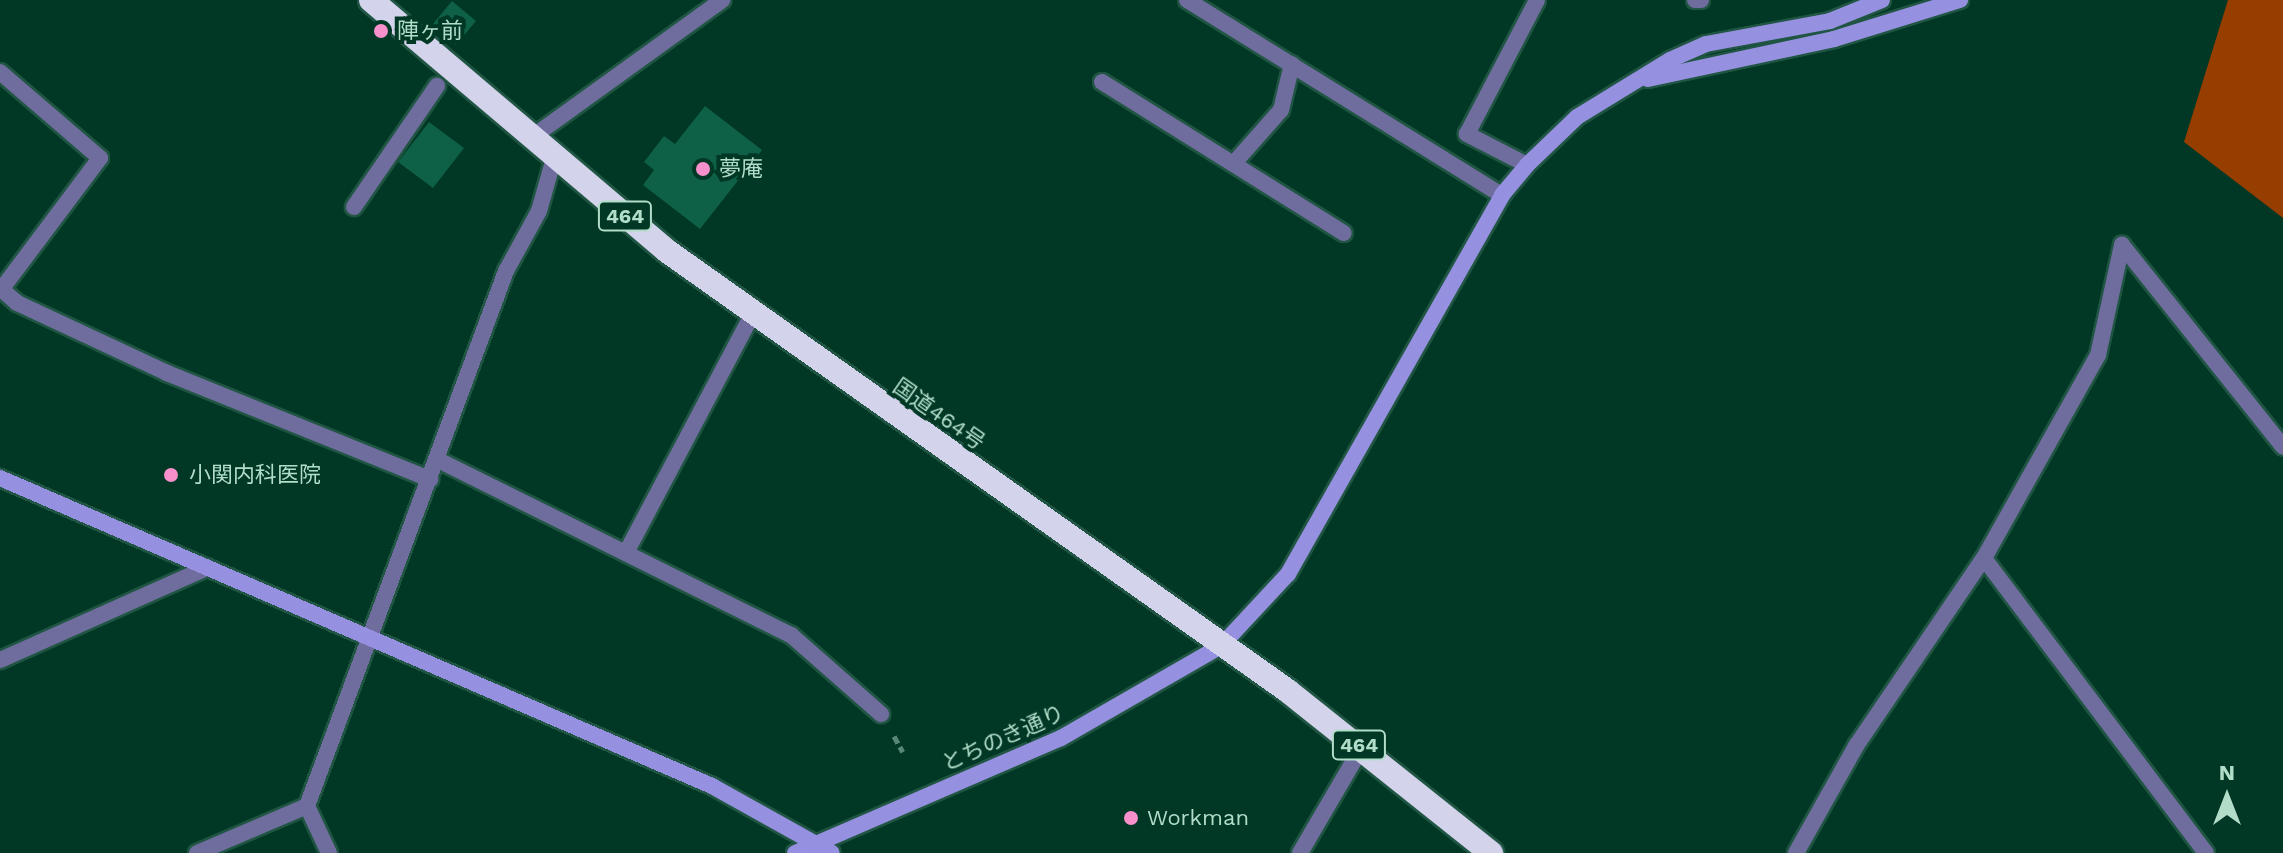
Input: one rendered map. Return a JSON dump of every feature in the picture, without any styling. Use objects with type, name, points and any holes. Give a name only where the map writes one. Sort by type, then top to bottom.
[{"type":"highway","name":"国道464号","points":[[371,0],[554,158],[753,313],[1362,747],[1491,853]]},
{"type":"street","points":[[531,138],[722,0]]},
{"type":"street","points":[[1187,0],[1502,195]]},
{"type":"street","points":[[1527,165],[1467,134],[1537,0]]},
{"type":"street","name":"とちのき通り","points":[[795,853],[1061,738],[1221,646],[1288,574],[1502,195],[1527,165],[1577,117],[1631,83],[1706,44],[1830,21],[1882,0]]},
{"type":"street","points":[[1631,83],[1834,39],[1960,0]]},
{"type":"street","points":[[1235,162],[1281,110],[1292,64]]},
{"type":"street","points":[[0,72],[100,158],[1,289],[17,303],[167,373],[430,479]]},
{"type":"street","points":[[1102,82],[1235,162],[1344,233]]},
{"type":"street","points":[[354,207],[437,86]]},
{"type":"street","points":[[329,853],[307,806],[554,158]]},
{"type":"street","points":[[1796,853],[1856,746],[1984,558],[2098,355],[2122,245],[2283,447]]},
{"type":"street","points":[[627,551],[753,313]]},
{"type":"street","points":[[438,460],[627,551],[791,635],[881,714]]},
{"type":"street","points":[[0,478],[370,635],[712,786],[832,853]]},
{"type":"street","points":[[1984,558],[2206,853]]},
{"type":"street","points":[[0,660],[207,568]]},
{"type":"street","points":[[1300,853],[1362,747]]},
{"type":"street","points":[[197,853],[307,806]]},
{"type":"shaded area","points":[[2228,0],[2283,0],[2283,218],[2184,142]]},
{"type":"building","points":[[452,1],[476,21],[456,45],[432,25]]},
{"type":"building","points":[[705,106],[762,150],[700,229],[643,185],[654,170],[644,162],[664,136],[675,144]]},
{"type":"building","points":[[429,122],[464,148],[433,188],[398,162]]},
{"type":"place","name":"陣ヶ前","points":[[381,31]]},
{"type":"place","name":"夢庵","points":[[703,169]]},
{"type":"place","name":"小関内科医院","points":[[171,475]]},
{"type":"place","name":"Workman","points":[[1131,818]]}]
